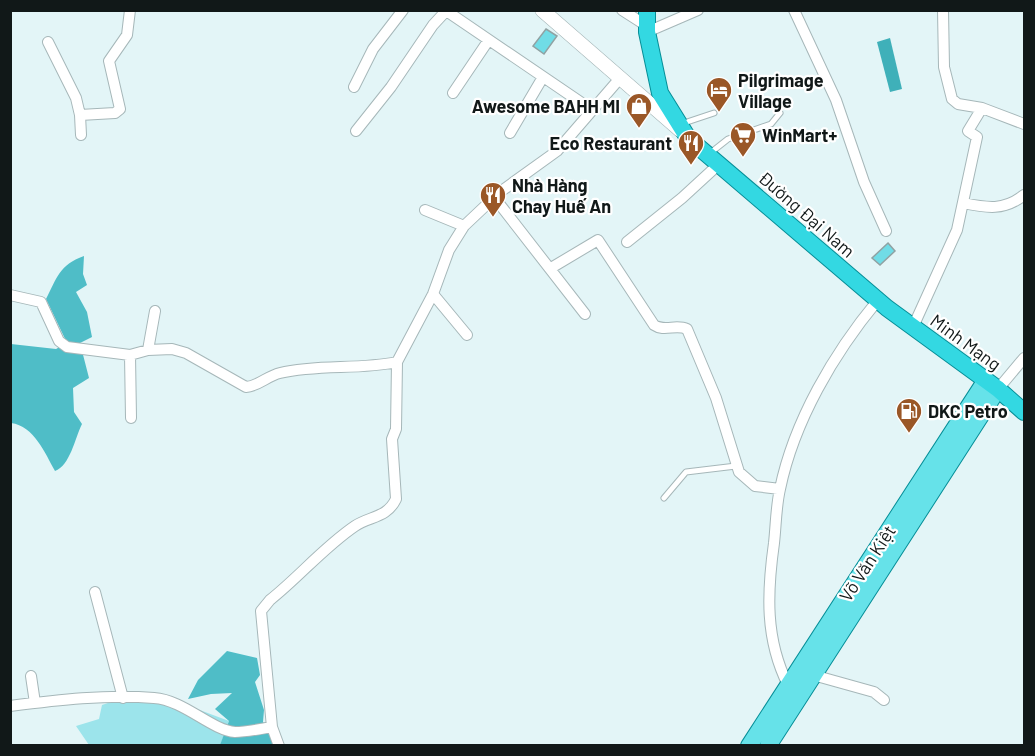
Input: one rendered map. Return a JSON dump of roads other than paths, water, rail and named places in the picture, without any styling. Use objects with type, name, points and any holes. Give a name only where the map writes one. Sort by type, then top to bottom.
[{"type":"highway","points":[[647,23],[660,93],[684,131]]},
{"type":"highway","name":"Đường Đại Nam","points":[[684,131],[713,159],[878,300],[913,327]]},
{"type":"highway","name":"Minh Mạng","points":[[913,327],[992,385],[1024,412]]},
{"type":"main road","name":"Võ Văn Kiệt","points":[[749,746],[788,685],[846,609],[992,385]]},
{"type":"main road","name":"Võ Văn Kiệt","points":[[768,746],[813,675],[846,609]]},
{"type":"street","points":[[81,115],[115,113],[120,109],[109,61],[127,35],[130,10]]},
{"type":"street","points":[[354,87],[374,49],[403,10]]},
{"type":"street","name":"Đường Đại Nam","points":[[542,10],[684,131]]},
{"type":"street","points":[[622,10],[647,23],[698,10]]},
{"type":"street","points":[[794,10],[836,100],[864,182],[886,231]]},
{"type":"street","points":[[943,10],[944,67],[952,99],[968,107],[982,108],[1024,124]]},
{"type":"street","points":[[356,131],[391,87],[433,25],[446,11],[592,110]]},
{"type":"street","points":[[453,93],[488,41]]},
{"type":"street","points":[[48,42],[76,98],[81,115],[81,135]]},
{"type":"street","points":[[510,133],[543,76]]},
{"type":"street","points":[[279,746],[272,727],[261,611],[270,600],[355,526],[393,507],[396,499],[392,439],[396,429],[397,362],[433,294],[449,250],[464,226],[494,197],[557,151],[621,77]]},
{"type":"street","points":[[913,327],[957,230],[977,137],[968,130],[982,108]]},
{"type":"street","points":[[627,242],[682,198],[713,159]]},
{"type":"street","points":[[963,202],[994,209],[1006,206],[1024,195]]},
{"type":"street","points":[[494,197],[585,314]]},
{"type":"street","points":[[425,210],[464,226]]},
{"type":"street","points":[[551,268],[598,240],[654,325],[657,328],[683,327],[687,329],[717,398],[736,466],[751,484],[780,489]]},
{"type":"street","points":[[433,294],[467,335]]},
{"type":"street","points":[[10,295],[41,302],[59,341],[67,347],[129,355],[148,350],[172,349],[186,353],[246,387],[254,387],[279,374],[377,366],[397,362]]},
{"type":"street","points":[[788,685],[774,652],[768,605],[769,573],[780,489],[794,444],[815,395],[843,347],[878,300]]},
{"type":"street","points":[[148,350],[155,312]]},
{"type":"street","points":[[129,355],[131,418]]},
{"type":"street","points":[[992,385],[1024,358]]},
{"type":"street","points":[[95,592],[123,698]]},
{"type":"street","points":[[813,675],[874,692],[884,700]]},
{"type":"street","points":[[31,676],[35,703]]},
{"type":"street","points":[[10,706],[153,698],[170,701],[228,730],[247,731],[272,727]]},
{"type":"lane","points":[[684,131],[714,113]]},
{"type":"lane","points":[[713,159],[729,139],[771,124],[780,113]]},
{"type":"lane","points":[[664,498],[686,472],[736,466]]},
{"type":"place","name":"Pilgrimage Village","points":[[719,113]]},
{"type":"place","name":"Awesome BAHH MI","points":[[639,129]]},
{"type":"place","name":"WinMart+","points":[[743,158]]},
{"type":"place","name":"Eco Restaurant","points":[[691,166]]},
{"type":"place","name":"Nhà Hàng Chay Huế An","points":[[493,218]]},
{"type":"place","name":"DKC Petro","points":[[909,434]]}]
